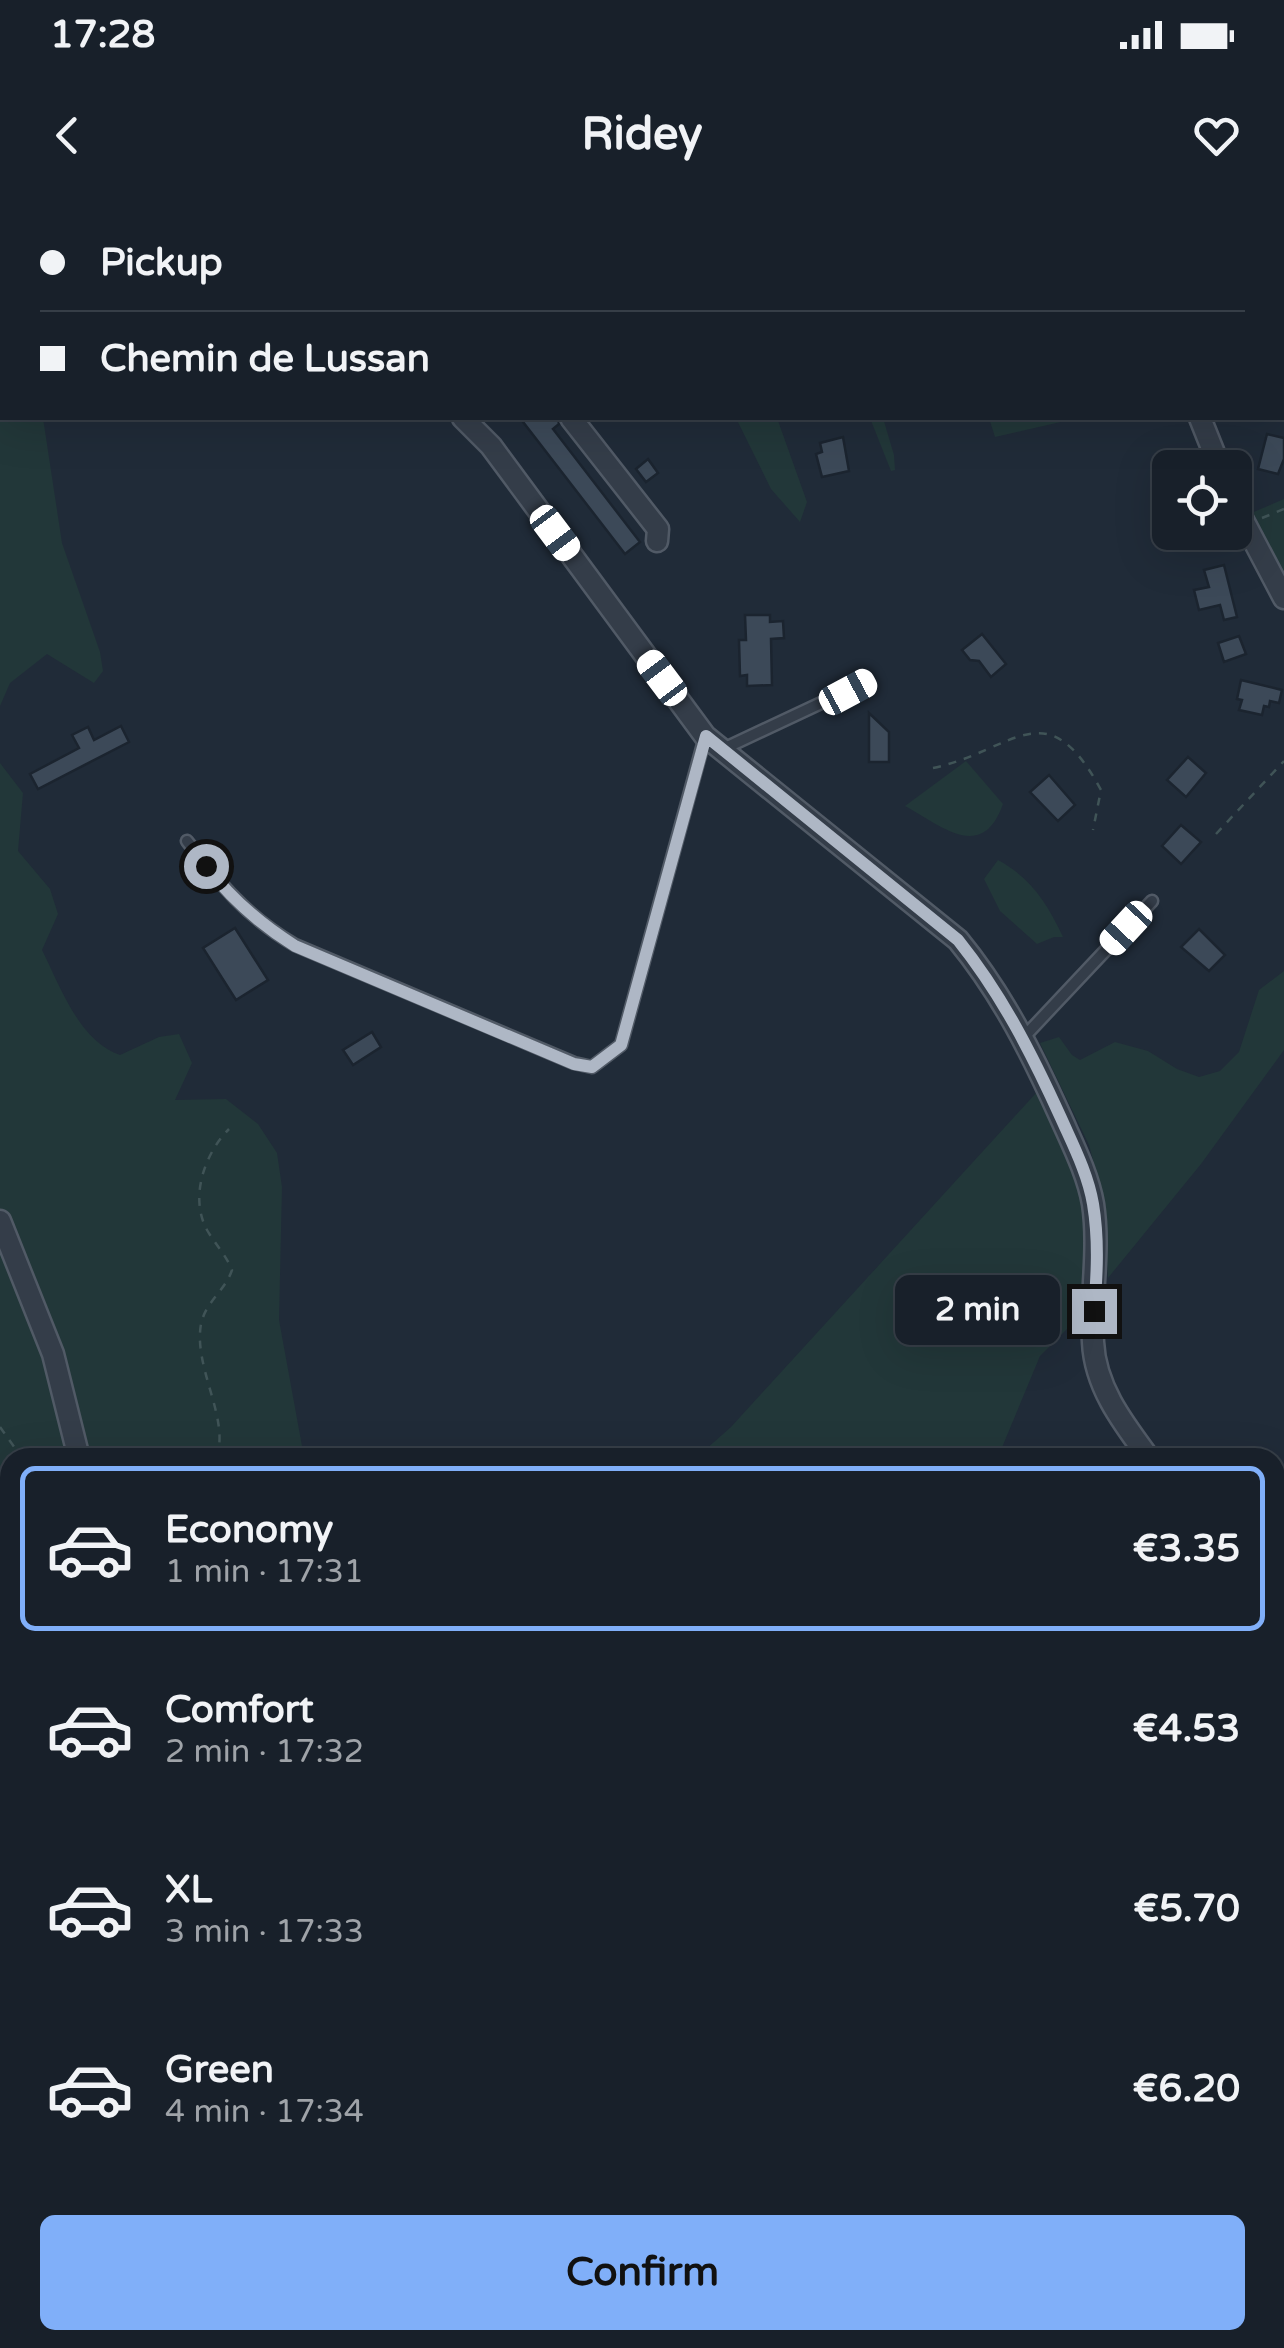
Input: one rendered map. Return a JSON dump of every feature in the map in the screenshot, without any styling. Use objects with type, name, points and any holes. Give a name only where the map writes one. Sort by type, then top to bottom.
[{"type":"street","points":[[465,420],[491,446],[712,743],[958,940],[984,972],[1024,1037],[1078,1155],[1092,1201],[1097,1247],[1093,1342],[1100,1377],[1121,1421],[1141,1448]]},
{"type":"street","points":[[573,420],[658,529],[657,540]]},
{"type":"street","points":[[1201,420],[1213,450]]},
{"type":"street","points":[[1252,537],[1284,598]]},
{"type":"street","points":[[0,1220],[52,1354],[76,1448]]},
{"type":"lane","points":[[187,840],[226,892],[268,929],[295,946],[574,1064],[592,1067],[621,1045],[712,743],[868,680]]},
{"type":"lane","points":[[1024,1037],[1152,901]]},
{"type":"path","points":[[933,768],[966,761],[1018,735],[1046,732],[1060,736],[1069,742],[1102,790],[1093,830]]},
{"type":"path","points":[[1216,834],[1284,761]]},
{"type":"path","points":[[220,1448],[222,1442],[200,1352],[201,1324],[210,1300],[228,1281],[232,1270],[204,1226],[199,1186],[215,1143],[229,1129]]},
{"type":"path","points":[[0,1427],[15,1448]]},
{"type":"green space","points":[[0,420],[43,420],[62,543],[103,671],[94,683],[47,654],[10,683],[0,706]]},
{"type":"green space","points":[[737,420],[778,420],[807,502],[800,522],[771,489]]},
{"type":"green space","points":[[871,420],[884,420],[894,455],[895,470],[891,471]]},
{"type":"green space","points":[[990,420],[1069,420],[995,437]]},
{"type":"green space","points":[[1284,499],[1284,582],[1252,520],[1252,513]]},
{"type":"green space","points":[[966,761],[1003,804],[984,832],[960,835],[905,806]]},
{"type":"green space","points":[[0,763],[23,793],[18,851],[50,889],[58,914],[42,950],[82,1025],[93,1038],[120,1055],[159,1037],[179,1034],[192,1063],[175,1100],[226,1099],[258,1124],[277,1153],[282,1187],[279,1320],[302,1448],[0,1448]]},
{"type":"green space","points":[[998,860],[1037,892],[1063,937],[1037,944],[1000,911],[984,879]]},
{"type":"green space","points":[[1284,971],[1284,1050],[1201,1164],[1108,1278],[1103,1197],[1089,1145],[1040,1043],[1059,1037],[1080,1060],[1115,1042],[1148,1051],[1199,1077],[1220,1071],[1239,1052],[1259,990]]},
{"type":"green space","points":[[1037,1092],[1082,1195],[1086,1304],[1080,1316],[1040,1356],[1002,1448],[707,1448],[731,1427]]},
{"type":"building","points":[[522,420],[558,420],[553,429],[640,542],[625,554]]},
{"type":"building","points":[[1267,434],[1284,438],[1284,459],[1278,474],[1258,469]]},
{"type":"building","points":[[843,437],[849,471],[822,477],[816,454],[822,452],[820,443]]},
{"type":"building","points":[[648,459],[658,473],[646,482],[636,469]]},
{"type":"building","points":[[1224,565],[1237,617],[1224,620],[1220,605],[1199,610],[1194,590],[1209,587],[1204,570]]},
{"type":"building","points":[[745,615],[770,615],[770,622],[783,621],[784,638],[771,639],[772,685],[747,686],[747,675],[740,676],[739,640],[746,640]]},
{"type":"building","points":[[982,634],[1006,664],[991,677],[979,661],[970,660],[962,650]]},
{"type":"building","points":[[1239,636],[1246,654],[1224,662],[1218,643]]},
{"type":"building","points":[[1241,680],[1282,690],[1279,703],[1270,701],[1262,715],[1239,710]]},
{"type":"building","points":[[869,713],[889,732],[889,762],[869,762]]},
{"type":"building","points":[[121,726],[129,742],[38,789],[30,774],[79,748],[72,735],[88,727],[94,740]]},
{"type":"building","points":[[1188,757],[1206,773],[1186,797],[1167,780]]},
{"type":"building","points":[[1049,775],[1075,805],[1058,821],[1030,792]]},
{"type":"building","points":[[1181,825],[1201,842],[1181,864],[1162,846]]},
{"type":"building","points":[[235,928],[268,980],[236,1000],[203,948]]},
{"type":"building","points":[[1199,929],[1225,955],[1209,971],[1181,947]]},
{"type":"building","points":[[372,1032],[381,1047],[353,1065],[343,1050]]},
{"type":"route","points":[[206,866],[226,892],[268,929],[295,946],[574,1064],[592,1067],[621,1045],[706,736],[958,940],[984,972],[1024,1037],[1078,1155],[1092,1201],[1097,1247],[1094,1311]]}]
